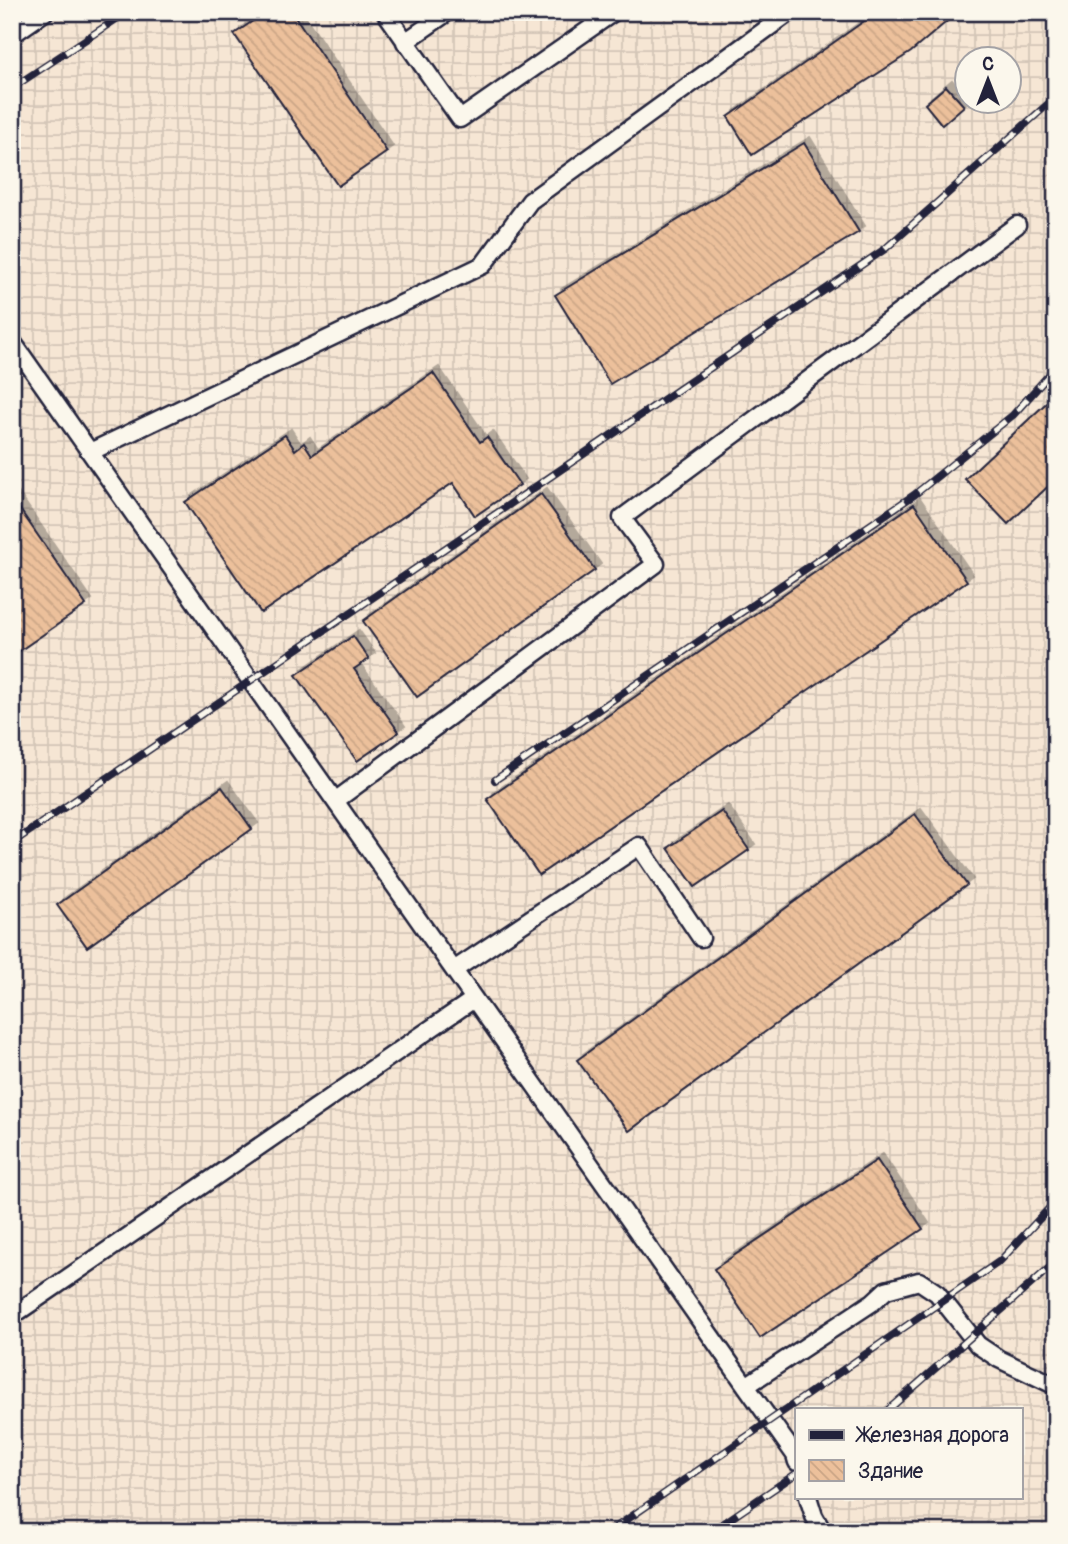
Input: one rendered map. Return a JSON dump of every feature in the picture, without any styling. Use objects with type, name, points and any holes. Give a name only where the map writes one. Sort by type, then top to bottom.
[{"type":"lane","points":[[12,35],[45,12]]},
{"type":"lane","points":[[385,12],[460,120],[614,12]]},
{"type":"lane","points":[[405,42],[448,12]]},
{"type":"lane","points":[[90,452],[483,265],[530,201],[790,12]]},
{"type":"lane","points":[[335,801],[656,564],[622,517],[1017,225]]},
{"type":"lane","points":[[12,341],[795,1455]]},
{"type":"lane","points":[[454,970],[639,846],[701,938]]},
{"type":"lane","points":[[12,1316],[474,999]]},
{"type":"lane","points":[[746,1386],[873,1302],[886,1290],[919,1280],[937,1293],[978,1345],[999,1359],[1056,1386]]},
{"type":"lane","points":[[808,1498],[823,1532]]},
{"type":"shaded area","points":[[12,12],[1056,12],[1056,1532],[12,1532]]},
{"type":"building","points":[[266,12],[292,12],[387,152],[338,186],[234,34]]},
{"type":"building","points":[[877,12],[958,12],[911,52],[752,155],[728,117]]},
{"type":"building","points":[[946,86],[953,94],[953,116],[942,125],[925,104]]},
{"type":"building","points":[[804,143],[859,232],[610,384],[555,295]]},
{"type":"building","points":[[433,373],[480,442],[487,437],[520,485],[475,516],[453,483],[261,613],[185,502],[285,435],[295,450],[304,443],[312,455]]},
{"type":"building","points":[[1056,394],[1056,479],[1008,524],[965,479]]},
{"type":"building","points":[[541,494],[595,570],[417,697],[363,621]]},
{"type":"building","points":[[12,498],[86,605],[12,656]]},
{"type":"building","points":[[914,504],[967,581],[539,875],[487,799]]},
{"type":"building","points":[[353,636],[369,659],[354,669],[399,732],[357,761],[296,675]]},
{"type":"building","points":[[222,787],[252,829],[87,947],[57,905]]},
{"type":"building","points":[[722,811],[749,850],[695,887],[668,848]]},
{"type":"building","points":[[915,814],[967,885],[629,1131],[577,1060]]},
{"type":"building","points":[[877,1160],[923,1229],[760,1338],[714,1269]]},
{"type":"railway","points":[[12,88],[127,12]]},
{"type":"railway","points":[[12,843],[885,249],[1056,97]]},
{"type":"railway","points":[[495,780],[914,495],[1013,415],[1056,367]]},
{"type":"railway","points":[[609,1532],[1000,1261],[1056,1201]]},
{"type":"railway","points":[[890,1408],[1056,1262]]},
{"type":"railway","points":[[711,1532],[795,1474]]}]
